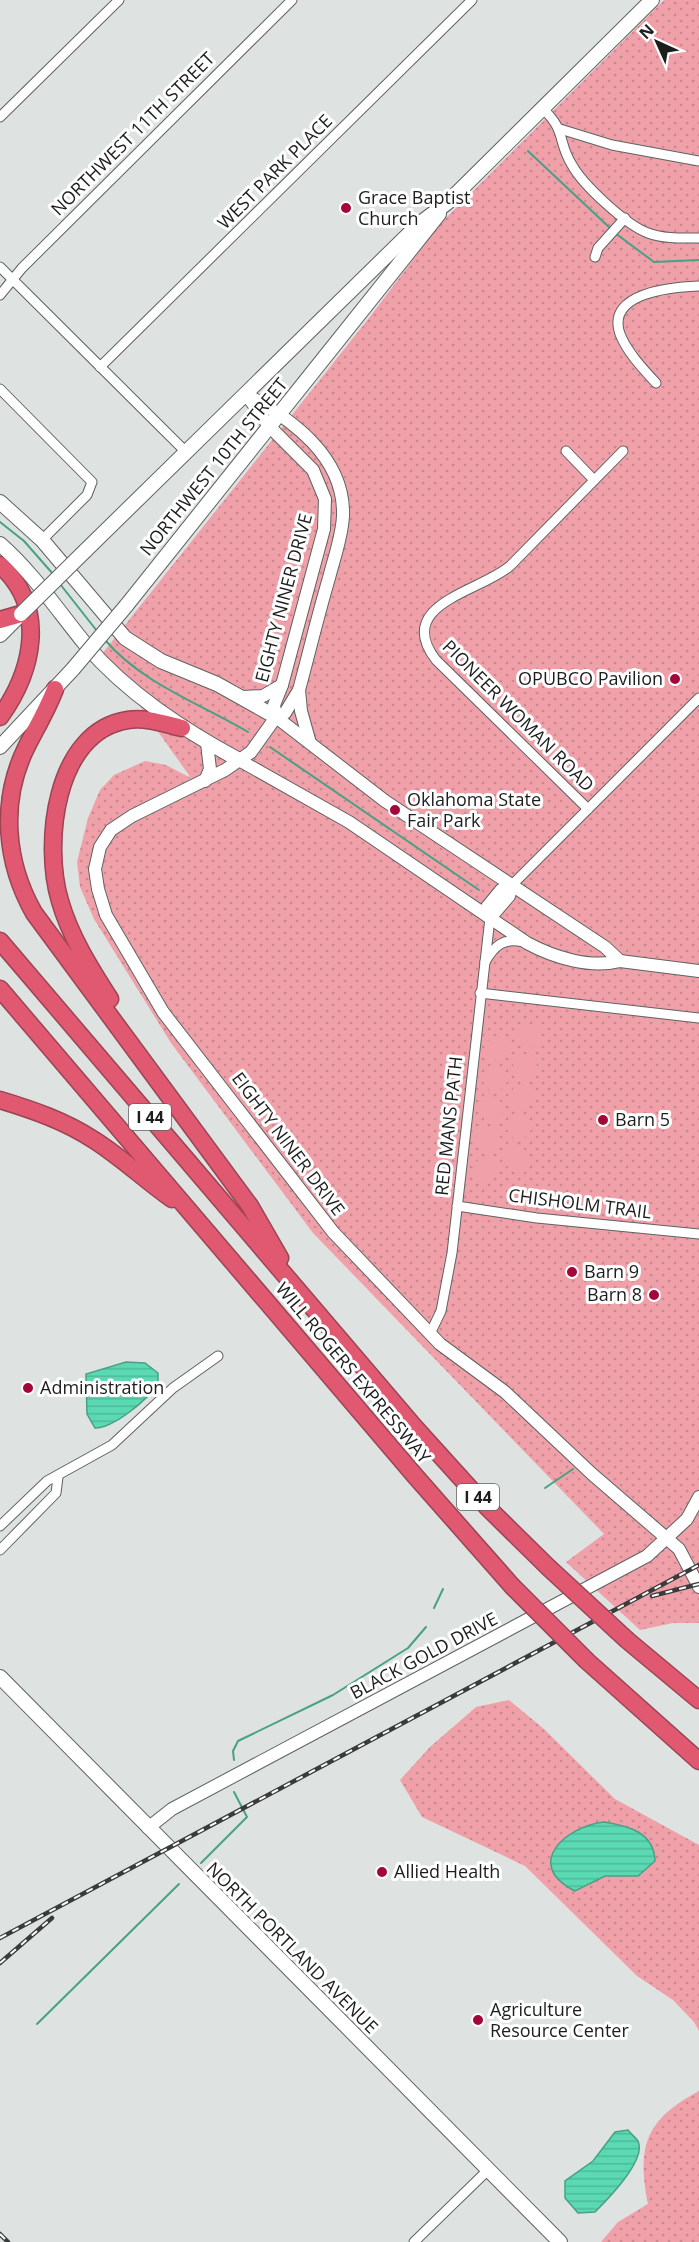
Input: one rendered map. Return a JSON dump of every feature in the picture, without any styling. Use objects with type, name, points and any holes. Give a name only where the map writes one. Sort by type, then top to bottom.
[{"type":"highway","points":[[0,565],[11,576],[24,596],[32,634],[29,657],[22,678],[0,717]]},
{"type":"highway","points":[[55,689],[40,726],[26,748],[12,786],[9,823],[12,861],[18,880],[34,913],[250,1206],[300,1293]]},
{"type":"highway","points":[[133,1048],[114,1005],[79,947],[66,920],[54,875],[52,828],[62,784],[80,752],[103,730],[116,723],[136,720],[182,728]]},
{"type":"highway","name":"WILL ROGERS EXPRESSWAY","points":[[0,941],[442,1457],[548,1567],[627,1640],[699,1700]]},
{"type":"highway","name":"WILL ROGERS EXPRESSWAY","points":[[0,989],[416,1477],[512,1586],[587,1661],[699,1761]]},
{"type":"highway","points":[[0,1100],[34,1110],[72,1126],[189,1210]]},
{"type":"main road","name":"NORTHWEST 10TH STREET","points":[[7,623],[85,551],[419,224],[447,203],[652,0]]},
{"type":"main road","name":"NORTHWEST 10TH STREET","points":[[0,747],[73,669],[126,606],[428,231],[447,203]]},
{"type":"main road","points":[[0,502],[42,540],[125,638],[146,653],[243,697],[276,717]]},
{"type":"main road","points":[[0,544],[27,571],[116,676],[182,728],[239,760]]},
{"type":"main road","name":"NORTH PORTLAND AVENUE","points":[[0,1677],[560,2242]]},
{"type":"street","points":[[0,117],[119,0]]},
{"type":"street","name":"NORTHWEST 11TH STREET","points":[[0,295],[292,0]]},
{"type":"street","name":"WEST PARK PLACE","points":[[100,367],[472,0]]},
{"type":"street","points":[[542,108],[560,129],[568,157],[577,172],[622,221],[653,235],[699,238]]},
{"type":"street","points":[[560,129],[612,145],[699,161]]},
{"type":"street","points":[[595,257],[596,250],[622,221]]},
{"type":"street","points":[[0,267],[186,452]]},
{"type":"street","points":[[656,383],[630,351],[620,333],[622,312],[634,299],[644,294],[660,289],[699,286]]},
{"type":"street","points":[[0,388],[92,482],[87,495],[42,540]]},
{"type":"street","name":"EIGHTY NINER DRIVE","points":[[245,394],[281,413],[330,462],[341,485],[343,506],[341,534],[299,690],[285,712],[276,717],[251,752],[205,781],[123,821],[107,835],[100,847],[95,869],[106,915],[163,1011],[333,1232],[430,1334],[468,1367],[505,1392],[570,1455],[679,1549],[699,1587]]},
{"type":"street","name":"EIGHTY NINER DRIVE","points":[[245,394],[269,426],[313,470],[322,489],[326,514],[282,685],[274,705],[276,717]]},
{"type":"street","points":[[566,451],[594,480]]},
{"type":"street","name":"PIONEER WOMAN ROAD","points":[[588,809],[440,665],[427,648],[423,630],[431,614],[441,605],[502,573],[623,452]]},
{"type":"street","points":[[243,697],[263,696],[282,685]]},
{"type":"street","points":[[299,690],[301,711],[310,743]]},
{"type":"street","points":[[490,918],[509,896],[512,885],[699,698]]},
{"type":"street","points":[[276,717],[385,801],[605,947],[620,961]]},
{"type":"street","points":[[205,781],[210,769],[207,742]]},
{"type":"street","points":[[239,760],[349,822],[545,953],[567,959],[609,964],[620,961],[699,971]]},
{"type":"street","name":"RED MANS PATH","points":[[430,1334],[441,1311],[457,1206],[490,918]]},
{"type":"street","points":[[483,967],[499,944],[514,940],[527,943]]},
{"type":"street","points":[[480,993],[699,1018]]},
{"type":"street","name":"CHISHOLM TRAIL","points":[[457,1206],[537,1218],[699,1234]]},
{"type":"street","points":[[0,1526],[40,1486],[112,1444],[166,1394],[218,1356]]},
{"type":"street","points":[[0,1550],[56,1493],[59,1485],[58,1477]]},
{"type":"street","name":"BLACK GOLD DRIVE","points":[[148,1828],[172,1809],[647,1556],[687,1519],[699,1497]]},
{"type":"street","points":[[11,1515],[24,1526]]},
{"type":"street","points":[[414,2242],[488,2170]]},
{"type":"shaded area","name":"Oklahoma State Fair Park","points":[[664,0],[699,0],[699,1623],[673,1623],[640,1630],[566,1562],[604,1534],[313,1233],[171,1043],[94,919],[80,887],[77,862],[88,818],[100,790],[114,775],[145,761],[166,765],[191,778],[137,702],[94,664],[369,318],[440,224]]},
{"type":"shaded area","points":[[529,1024],[534,1025],[540,1031],[540,1041],[534,1047],[529,1048],[524,1047],[518,1041],[517,1036],[518,1031],[524,1025]]},
{"type":"shaded area","points":[[498,1036],[503,1037],[509,1043],[509,1053],[503,1059],[498,1060],[493,1059],[487,1053],[486,1048],[487,1043],[493,1037]]},
{"type":"shaded area","points":[[525,1055],[530,1056],[536,1062],[536,1072],[530,1078],[525,1079],[520,1078],[514,1072],[513,1067],[514,1062],[520,1056]]},
{"type":"shaded area","points":[[495,1067],[500,1068],[506,1074],[506,1084],[500,1090],[495,1091],[490,1090],[484,1084],[483,1079],[484,1074],[490,1068]]},
{"type":"shaded area","points":[[522,1085],[527,1086],[533,1092],[533,1102],[527,1108],[522,1109],[517,1108],[511,1102],[510,1097],[511,1092],[517,1086]]},
{"type":"shaded area","points":[[491,1097],[496,1098],[502,1104],[502,1114],[496,1120],[491,1121],[486,1120],[480,1114],[479,1109],[480,1104],[486,1098]]},
{"type":"shaded area","points":[[519,1115],[524,1116],[530,1122],[530,1132],[524,1138],[519,1139],[514,1138],[508,1132],[507,1127],[508,1122],[514,1116]]},
{"type":"shaded area","points":[[488,1127],[493,1128],[499,1134],[499,1144],[493,1150],[488,1151],[483,1150],[477,1144],[476,1139],[477,1134],[483,1128]]},
{"type":"shaded area","points":[[516,1146],[521,1147],[527,1153],[527,1163],[521,1169],[516,1170],[511,1169],[505,1163],[504,1158],[505,1153],[511,1147]]},
{"type":"shaded area","points":[[485,1158],[490,1159],[496,1165],[496,1175],[490,1181],[485,1182],[480,1181],[474,1175],[473,1170],[474,1165],[480,1159]]},
{"type":"shaded area","points":[[126,1362],[145,1363],[158,1373],[158,1384],[130,1412],[103,1427],[95,1428],[87,1414],[86,1374]]},
{"type":"shaded area","points":[[509,1700],[544,1729],[615,1799],[699,1845],[699,2031],[694,2022],[673,2000],[637,1976],[525,1866],[422,1817],[400,1780],[430,1747],[476,1707]]},
{"type":"shaded area","points":[[604,1822],[639,1832],[654,1851],[655,1861],[638,1876],[605,1876],[575,1891],[560,1880],[552,1869],[551,1858],[565,1838],[590,1825]]},
{"type":"shaded area","points":[[699,2091],[699,2242],[601,2242],[618,2222],[648,2204],[644,2166],[649,2137],[656,2124],[667,2113]]},
{"type":"shaded area","points":[[628,2130],[638,2141],[639,2149],[632,2168],[617,2189],[595,2212],[578,2213],[565,2198],[565,2181],[593,2161],[615,2132]]},
{"type":"waterway","points":[[528,151],[611,229]]},
{"type":"waterway","points":[[615,233],[654,262],[699,260]]},
{"type":"waterway","points":[[0,522],[24,541],[53,574]]},
{"type":"waterway","points":[[60,584],[97,631]]},
{"type":"waterway","points":[[105,640],[136,669],[154,681],[248,732]]},
{"type":"waterway","points":[[270,747],[479,890]]},
{"type":"waterway","points":[[545,1488],[573,1469]]},
{"type":"waterway","points":[[434,1608],[443,1589]]},
{"type":"waterway","points":[[234,1760],[233,1751],[238,1741],[333,1695],[408,1648],[426,1627]]},
{"type":"waterway","points":[[201,1863],[247,1817],[234,1792]]},
{"type":"waterway","points":[[37,2024],[179,1884]]},
{"type":"railway","points":[[0,1938],[699,1565]]},
{"type":"railway","points":[[652,1596],[699,1584]]},
{"type":"railway","points":[[0,1963],[52,1918]]},
{"type":"railway","points":[[0,2234],[8,2242]]},
{"type":"place","name":"Grace Baptist Church","points":[[346,208]]},
{"type":"place","name":"OPUBCO Pavilion","points":[[675,679]]},
{"type":"place","name":"Oklahoma State Fair Park","points":[[395,810]]},
{"type":"place","name":"Barn 5","points":[[603,1120]]},
{"type":"place","name":"Barn 9","points":[[572,1272]]},
{"type":"place","name":"Barn 8","points":[[654,1295]]},
{"type":"place","name":"Administration","points":[[28,1388]]},
{"type":"place","name":"Allied Health","points":[[382,1872]]},
{"type":"place","name":"Agriculture Resource Center","points":[[478,2020]]}]
